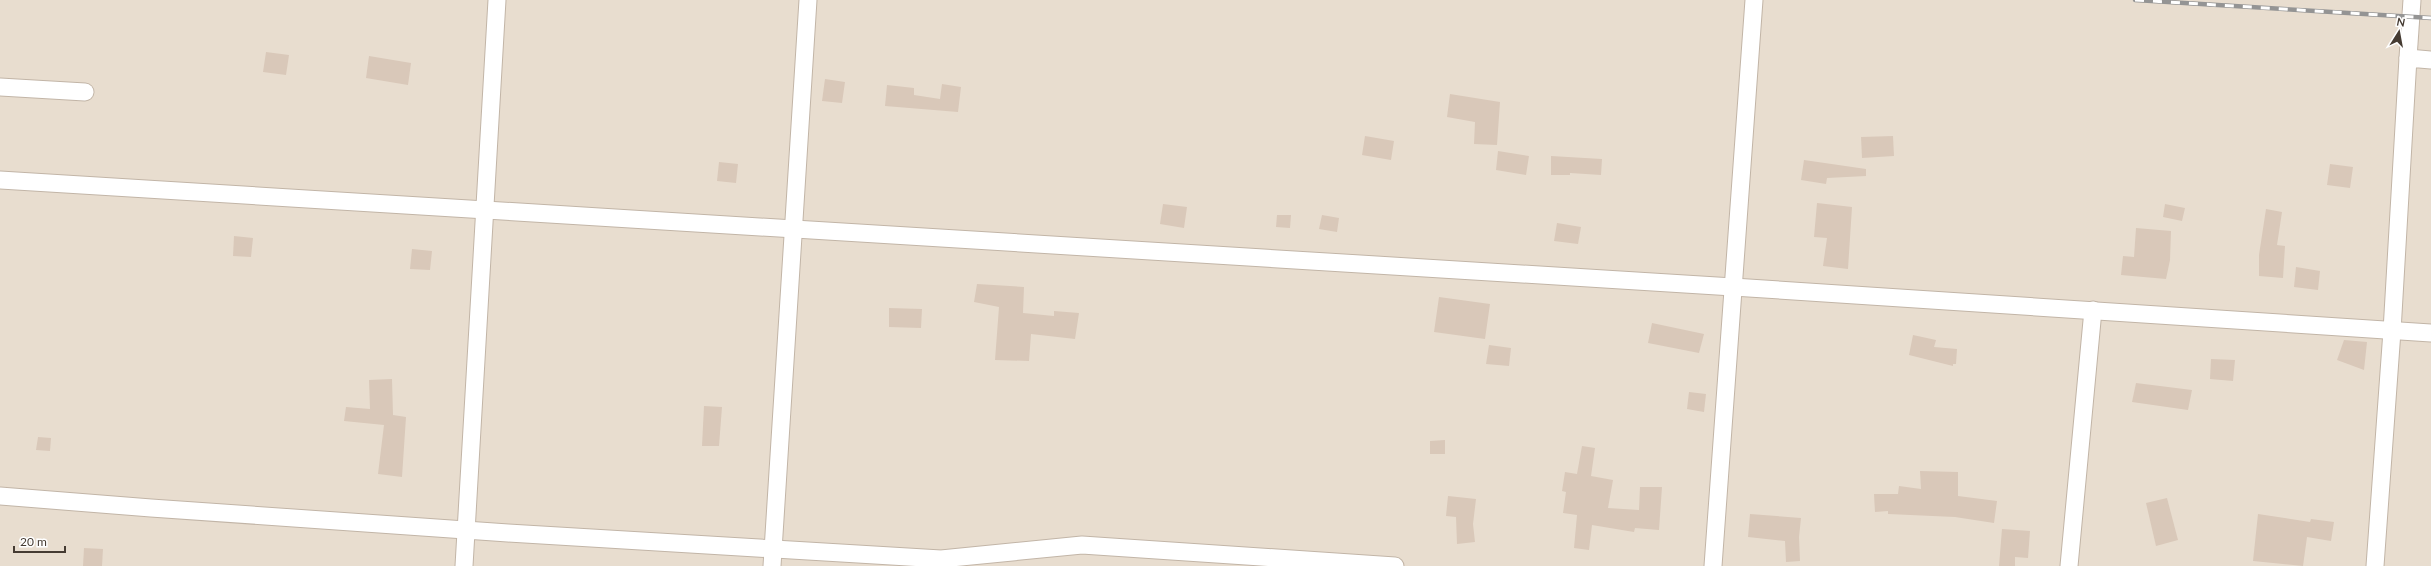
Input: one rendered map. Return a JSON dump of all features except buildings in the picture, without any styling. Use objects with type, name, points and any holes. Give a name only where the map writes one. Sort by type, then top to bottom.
[{"type":"street","points":[[464,566],[497,0]]},
{"type":"street","points":[[772,566],[808,0]]},
{"type":"street","points":[[1713,566],[1754,0]]},
{"type":"street","points":[[2375,566],[2392,331],[2412,0]]},
{"type":"street","points":[[2408,58],[2431,60]]},
{"type":"street","points":[[0,87],[85,92]]},
{"type":"street","points":[[0,180],[1733,287],[2431,333]]},
{"type":"street","points":[[2069,566],[2093,310]]},
{"type":"street","points":[[0,496],[466,530],[941,559],[1082,545],[1395,566]]},
{"type":"shaded area","points":[[0,0],[2431,0],[2431,566],[0,566]]},
{"type":"railway","points":[[2135,0],[2431,18]]}]
